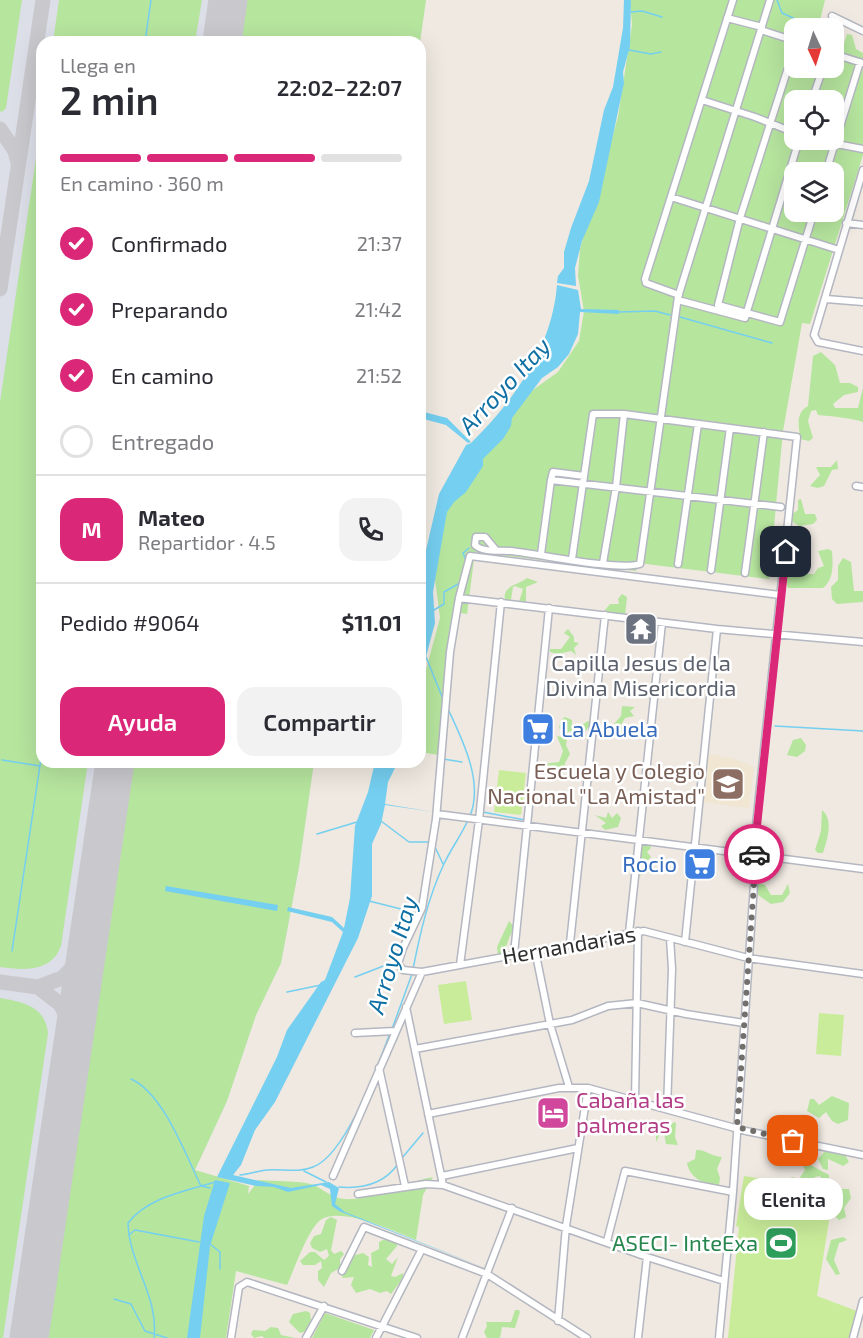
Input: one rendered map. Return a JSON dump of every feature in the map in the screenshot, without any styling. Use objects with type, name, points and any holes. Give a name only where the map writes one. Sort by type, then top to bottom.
[{"type":"street","points":[[733,0],[645,279],[646,283],[743,319],[747,313],[796,150]]},
{"type":"street","points":[[495,549],[625,566],[640,564],[663,419],[679,297],[770,0]]},
{"type":"street","points":[[832,15],[863,31]]},
{"type":"street","points":[[727,18],[784,37]]},
{"type":"street","points":[[844,57],[861,63],[844,117]]},
{"type":"street","points":[[786,78],[740,219],[718,305],[780,322],[811,222]]},
{"type":"street","points":[[702,100],[784,129]]},
{"type":"street","points":[[844,146],[863,149]]},
{"type":"street","points":[[863,170],[846,223],[815,339],[863,351]]},
{"type":"street","points":[[671,197],[839,250]]},
{"type":"street","points":[[846,223],[863,225]]},
{"type":"street","points":[[825,299],[863,302]]},
{"type":"street","points":[[572,559],[593,414],[624,414],[797,437],[775,633],[755,854],[733,1192],[719,1338]]},
{"type":"street","points":[[603,563],[616,487],[624,414]]},
{"type":"street","points":[[678,564],[698,424]]},
{"type":"street","points":[[711,570],[730,428]]},
{"type":"street","points":[[746,573],[764,432]]},
{"type":"street","points":[[541,554],[551,480],[584,479],[616,487],[754,506],[781,507]]},
{"type":"street","points":[[333,1176],[406,1007],[418,972],[403,970],[398,964],[422,908],[437,814],[445,694],[459,598],[470,556],[780,595]]},
{"type":"street","points":[[459,598],[717,629],[863,642]]},
{"type":"street","points":[[460,965],[479,820],[501,602]]},
{"type":"street","points":[[514,954],[549,608]]},
{"type":"street","points":[[570,943],[605,615]]},
{"type":"street","points":[[629,933],[662,623]]},
{"type":"street","points":[[685,942],[717,629]]},
{"type":"street","points":[[437,814],[863,869]]},
{"type":"street","points":[[635,1101],[638,931]]},
{"type":"street","name":"Hernandarias","points":[[418,972],[638,931],[748,958],[863,974]]},
{"type":"street","points":[[667,1109],[670,938]]},
{"type":"street","points":[[535,950],[550,1024],[568,1087]]},
{"type":"street","points":[[415,1049],[583,1017],[608,1006],[637,1003],[670,1011],[744,1023]]},
{"type":"street","points":[[406,1007],[444,1185]]},
{"type":"street","points":[[355,1033],[395,1031]]},
{"type":"street","points":[[379,1068],[405,1186]]},
{"type":"street","points":[[428,1114],[568,1087],[588,1088],[737,1127],[863,1155]]},
{"type":"street","points":[[558,1321],[566,1226],[588,1088]]},
{"type":"street","points":[[442,1176],[578,1148]]},
{"type":"street","points":[[606,1241],[625,1172],[733,1192]]},
{"type":"street","points":[[358,1194],[405,1186],[444,1185],[566,1226],[647,1257],[724,1281]]},
{"type":"street","points":[[462,1338],[512,1208]]},
{"type":"street","points":[[342,1271],[364,1227],[487,1274],[576,1335],[587,1338]]},
{"type":"street","points":[[376,1338],[422,1249]]},
{"type":"street","points":[[638,1338],[647,1257]]},
{"type":"street","points":[[231,1338],[238,1287],[247,1282],[417,1338]]},
{"type":"street","points":[[853,1338],[863,1301]]},
{"type":"street","points":[[306,1338],[324,1306]]},
{"type":"shaded area","points":[[0,0],[426,0],[421,36],[36,36],[36,768],[313,768],[299,867],[281,963],[256,1015],[227,1101],[195,1170],[215,1178],[226,1338],[0,1338]]},
{"type":"shaded area","name":"Escuela y Colegio Nacional \"La Amistad\"","points":[[707,754],[732,758],[754,767],[749,808],[702,802]]},
{"type":"green space","points":[[0,0],[22,0],[6,108],[2,112],[0,111]]},
{"type":"green space","points":[[59,0],[202,0],[196,36],[54,36]]},
{"type":"green space","points":[[247,0],[426,0],[421,36],[241,36]]},
{"type":"green space","points":[[630,0],[825,0],[820,18],[784,18],[784,78],[844,78],[844,43],[847,34],[852,35],[856,49],[863,53],[863,155],[844,216],[844,162],[784,162],[784,222],[842,222],[810,324],[802,323],[783,431],[769,579],[638,563],[636,571],[475,552],[467,614],[455,612],[439,755],[426,753],[426,670],[440,618],[434,572],[444,507],[530,392],[558,372],[579,341],[584,311],[578,276],[580,249],[618,117],[632,25]]},
{"type":"green space","points":[[36,159],[36,768],[87,768],[61,946],[50,961],[27,969],[0,967],[0,402]]},
{"type":"green space","points":[[821,352],[835,365],[840,383],[850,383],[858,387],[858,392],[844,395],[833,404],[835,408],[858,408],[863,388],[863,422],[818,415],[816,410],[811,411],[808,421],[813,438],[809,441],[800,439],[799,416],[808,406],[813,356]]},
{"type":"green space","points":[[837,460],[838,469],[832,470],[824,486],[818,488],[810,486],[820,475],[816,467],[831,467]]},
{"type":"green space","points":[[801,499],[805,514],[815,514],[817,520],[813,524],[799,526],[790,520],[791,515],[798,510],[798,500]]},
{"type":"green space","points":[[828,549],[832,551],[832,571],[823,588],[788,588],[784,575],[786,568],[795,567],[800,574],[814,574],[818,568],[824,566],[818,551]]},
{"type":"green space","points":[[843,558],[851,562],[854,591],[863,591],[863,602],[837,604],[832,599],[831,587],[838,580],[838,566]]},
{"type":"green space","points":[[527,578],[538,582],[526,587],[526,602],[519,602],[523,589],[515,586],[511,600],[505,602],[508,589]]},
{"type":"green space","points":[[622,594],[627,597],[625,616],[606,612],[610,604],[619,604],[618,599]]},
{"type":"green space","points":[[568,629],[574,637],[574,642],[579,643],[574,648],[576,655],[571,651],[558,654],[550,652],[550,649],[561,649],[570,637],[564,633]]},
{"type":"green space","points":[[622,706],[635,707],[630,711],[634,716],[625,718],[621,725],[628,729],[623,738],[618,735],[618,728],[614,724],[621,716]]},
{"type":"green space","points":[[565,717],[572,720],[572,725],[579,727],[588,721],[592,723],[583,734],[570,731],[566,734],[559,728],[561,720]]},
{"type":"green space","points":[[557,736],[567,738],[566,745],[570,754],[565,763],[566,771],[542,764],[559,762],[563,751]]},
{"type":"green space","points":[[801,738],[806,745],[805,751],[797,757],[787,755],[793,740]]},
{"type":"green space","points":[[132,768],[313,768],[299,867],[281,963],[256,1015],[227,1101],[195,1170],[249,1186],[248,1194],[259,1180],[285,1181],[310,1184],[334,1197],[344,1199],[364,1197],[433,1177],[423,1195],[416,1240],[355,1218],[331,1216],[322,1219],[312,1230],[287,1285],[236,1271],[226,1338],[47,1338]]},
{"type":"green space","points":[[499,770],[526,773],[521,815],[494,812]]},
{"type":"green space","points":[[822,810],[826,814],[829,825],[823,853],[818,853],[815,850],[821,831]]},
{"type":"green space","points":[[608,812],[612,818],[617,813],[621,818],[618,827],[605,830],[601,826],[606,823],[595,815],[606,818]]},
{"type":"green space","points":[[650,843],[651,848],[647,852],[651,857],[647,861],[656,870],[638,876],[639,869],[648,867],[638,861],[639,846]]},
{"type":"green space","points":[[758,883],[765,885],[771,895],[782,895],[788,884],[790,893],[783,902],[771,904],[758,895]]},
{"type":"green space","points":[[509,921],[515,928],[509,937],[503,956],[498,956],[497,947]]},
{"type":"green space","points":[[466,981],[472,1020],[444,1024],[438,985]]},
{"type":"green space","points":[[0,998],[17,1001],[38,1011],[46,1024],[48,1033],[3,1338],[0,1338]]},
{"type":"green space","points":[[819,1013],[844,1015],[841,1056],[816,1054]]},
{"type":"green space","points":[[832,1096],[849,1103],[848,1120],[838,1124],[832,1121],[826,1112],[819,1118],[807,1111],[810,1099],[814,1099],[819,1105]]},
{"type":"green space","points":[[674,1122],[678,1145],[666,1144],[664,1133],[660,1134],[656,1142],[656,1128],[663,1123],[669,1127]]},
{"type":"green space","points":[[696,1150],[722,1157],[717,1169],[720,1178],[719,1185],[704,1183],[691,1173],[687,1163],[695,1159]]},
{"type":"green space","points":[[826,1150],[835,1154],[844,1153],[849,1162],[843,1166],[828,1159],[828,1170],[823,1169],[818,1159]]},
{"type":"green space","points":[[805,1162],[829,1175],[829,1179],[824,1181],[820,1176],[815,1177],[811,1187],[806,1187],[807,1176],[804,1187],[789,1184],[788,1180],[792,1177],[799,1179],[805,1170],[803,1165]]},
{"type":"green space","name":"ASECI- InteExa","points":[[744,1176],[834,1190],[817,1296],[857,1311],[850,1338],[728,1338],[739,1227],[736,1226]]},
{"type":"green space","points":[[840,1189],[849,1189],[851,1198],[844,1208],[846,1217],[839,1220],[834,1215]]},
{"type":"green space","points":[[331,1217],[337,1220],[331,1250],[334,1254],[341,1251],[344,1254],[340,1259],[340,1268],[331,1273],[324,1287],[318,1280],[318,1271],[322,1268],[321,1261],[315,1265],[303,1265],[300,1261],[310,1252],[315,1252],[324,1260],[329,1256],[327,1249],[320,1252],[312,1248],[310,1243],[314,1236],[321,1234],[326,1220]]},
{"type":"green space","points":[[843,1237],[847,1240],[839,1243],[834,1260],[840,1274],[836,1275],[826,1259],[831,1240]]},
{"type":"green space","points":[[385,1239],[397,1242],[397,1246],[386,1259],[392,1264],[398,1257],[391,1276],[395,1277],[403,1273],[403,1278],[391,1294],[387,1291],[380,1293],[370,1289],[356,1293],[351,1285],[354,1277],[343,1278],[341,1274],[352,1256],[363,1253],[369,1257],[368,1265],[372,1267],[371,1253],[379,1249],[379,1242]]},
{"type":"green space","points":[[515,1310],[520,1312],[515,1328],[502,1327],[500,1338],[487,1338],[484,1332],[486,1322],[511,1322]]},
{"type":"green space","points":[[306,1311],[310,1313],[311,1320],[307,1331],[300,1333],[289,1322],[293,1314]]},
{"type":"green space","points":[[325,1313],[374,1330],[370,1338],[312,1338]]},
{"type":"green space","points":[[271,1327],[278,1328],[281,1335],[295,1338],[264,1338],[262,1336],[254,1338],[251,1334],[253,1330],[265,1331]]},
{"type":"water","points":[[624,0],[631,0],[630,46],[599,202],[582,241],[575,268],[576,286],[557,283],[558,276],[564,268],[564,252],[571,228],[589,181],[604,110],[613,87],[623,28]]},
{"type":"water","points":[[557,285],[578,290],[581,309],[619,310],[619,314],[580,312],[578,334],[569,354],[558,367],[542,378],[512,418],[511,426],[503,439],[483,459],[483,466],[466,492],[454,502],[447,512],[433,592],[435,623],[426,657],[426,550],[439,494],[466,445],[471,443],[502,409],[528,372],[548,330]]},
{"type":"water","points":[[426,413],[447,418],[471,442],[468,443],[446,425],[426,420]]},
{"type":"water","points":[[374,768],[395,768],[388,782],[385,804],[434,812],[385,805],[381,824],[372,844],[372,896],[358,938],[275,1102],[255,1130],[241,1165],[233,1175],[291,1188],[329,1182],[339,1188],[335,1204],[345,1212],[485,1268],[339,1211],[332,1206],[330,1189],[321,1185],[288,1192],[274,1187],[256,1186],[217,1177],[277,1057],[287,1030],[321,982],[325,980],[343,932],[332,922],[287,911],[288,907],[332,917],[344,928],[350,898],[355,826],[368,792]]},
{"type":"water","points":[[166,886],[278,905],[277,911],[165,891]]},
{"type":"water","points":[[215,1180],[230,1183],[210,1246],[200,1338],[187,1338],[204,1216]]},
{"type":"waterway","points":[[146,36],[151,0]]},
{"type":"waterway","points":[[777,0],[782,13],[793,18]]},
{"type":"waterway","points":[[631,12],[642,11],[662,17]]},
{"type":"waterway","points":[[629,50],[651,54],[661,52]]},
{"type":"waterway","points":[[618,312],[655,311],[670,315]]},
{"type":"waterway","points":[[680,317],[772,343]]},
{"type":"waterway","points":[[463,572],[466,560],[463,553],[469,548]]},
{"type":"waterway","points":[[434,610],[444,604],[444,592],[460,583]]},
{"type":"waterway","name":"Arroyo Itay","points":[[426,657],[443,699]]},
{"type":"waterway","name":"Arroyo Itay","points":[[448,709],[465,747],[473,775],[474,803],[470,816]]},
{"type":"waterway","points":[[775,726],[863,731]]},
{"type":"waterway","points":[[443,759],[462,762]]},
{"type":"waterway","points":[[2,760],[36,765]]},
{"type":"waterway","points":[[12,951],[40,768]]},
{"type":"waterway","points":[[483,812],[525,820]]},
{"type":"waterway","name":"Arroyo Itay","points":[[413,969],[433,891],[446,860],[468,820]]},
{"type":"waterway","points":[[381,821],[409,842],[430,842]]},
{"type":"waterway","points":[[317,834],[357,822]]},
{"type":"waterway","points":[[435,847],[443,864]]},
{"type":"waterway","points":[[369,901],[413,912],[413,921]]},
{"type":"waterway","points":[[355,977],[386,965],[395,964]]},
{"type":"waterway","name":"Arroyo Itay","points":[[392,1029],[412,974]]},
{"type":"waterway","points":[[287,992],[321,985]]},
{"type":"waterway","name":"Arroyo Itay","points":[[240,1175],[267,1170],[302,1170],[313,1167],[325,1159],[349,1128],[378,1066],[390,1033]]},
{"type":"waterway","points":[[131,1079],[154,1098],[181,1142],[201,1186],[210,1188]]},
{"type":"waterway","points":[[402,1158],[423,1133]]},
{"type":"waterway","points":[[339,1187],[372,1184],[386,1176],[398,1164]]},
{"type":"waterway","points":[[304,1171],[326,1182]]},
{"type":"waterway","name":"Arroyo Itay","points":[[154,1338],[152,1308],[133,1252],[128,1223],[136,1214],[157,1201],[215,1182]]},
{"type":"waterway","points":[[129,1235],[135,1230],[199,1242]]},
{"type":"waterway","points":[[210,1244],[220,1252],[220,1269]]},
{"type":"waterway","points":[[114,1299],[131,1304],[145,1331],[167,1338]]},
{"type":"taxiway","points":[[38,36],[43,0]]},
{"type":"taxiway","points":[[0,289],[36,47]]},
{"type":"taxiway","points":[[0,129],[15,151],[18,163]]},
{"type":"taxiway","points":[[75,1032],[60,1004],[38,987],[62,978],[86,954]]},
{"type":"taxiway","points":[[0,982],[38,987]]},
{"type":"runway","points":[[223,36],[228,0]]},
{"type":"runway","points":[[29,1338],[114,768]]},
{"type":"way so far","points":[[754,854],[756,855],[737,1127],[793,1141]]},
{"type":"place","name":"Capilla Jesus de la Divina Misericordia","points":[[641,629]]},
{"type":"place","name":"La Abuela","points":[[538,729]]},
{"type":"place","name":"Escuela y Colegio Nacional \"La Amistad\"","points":[[728,784]]},
{"type":"place","name":"Rocio","points":[[700,864]]},
{"type":"place","name":"Cabaña las palmeras","points":[[553,1113]]},
{"type":"place","name":"Elenita","points":[[793,1141]]},
{"type":"place","name":"ASECI- InteExa","points":[[781,1243]]},
{"type":"route","points":[[754,854],[775,633],[786,552]]}]
